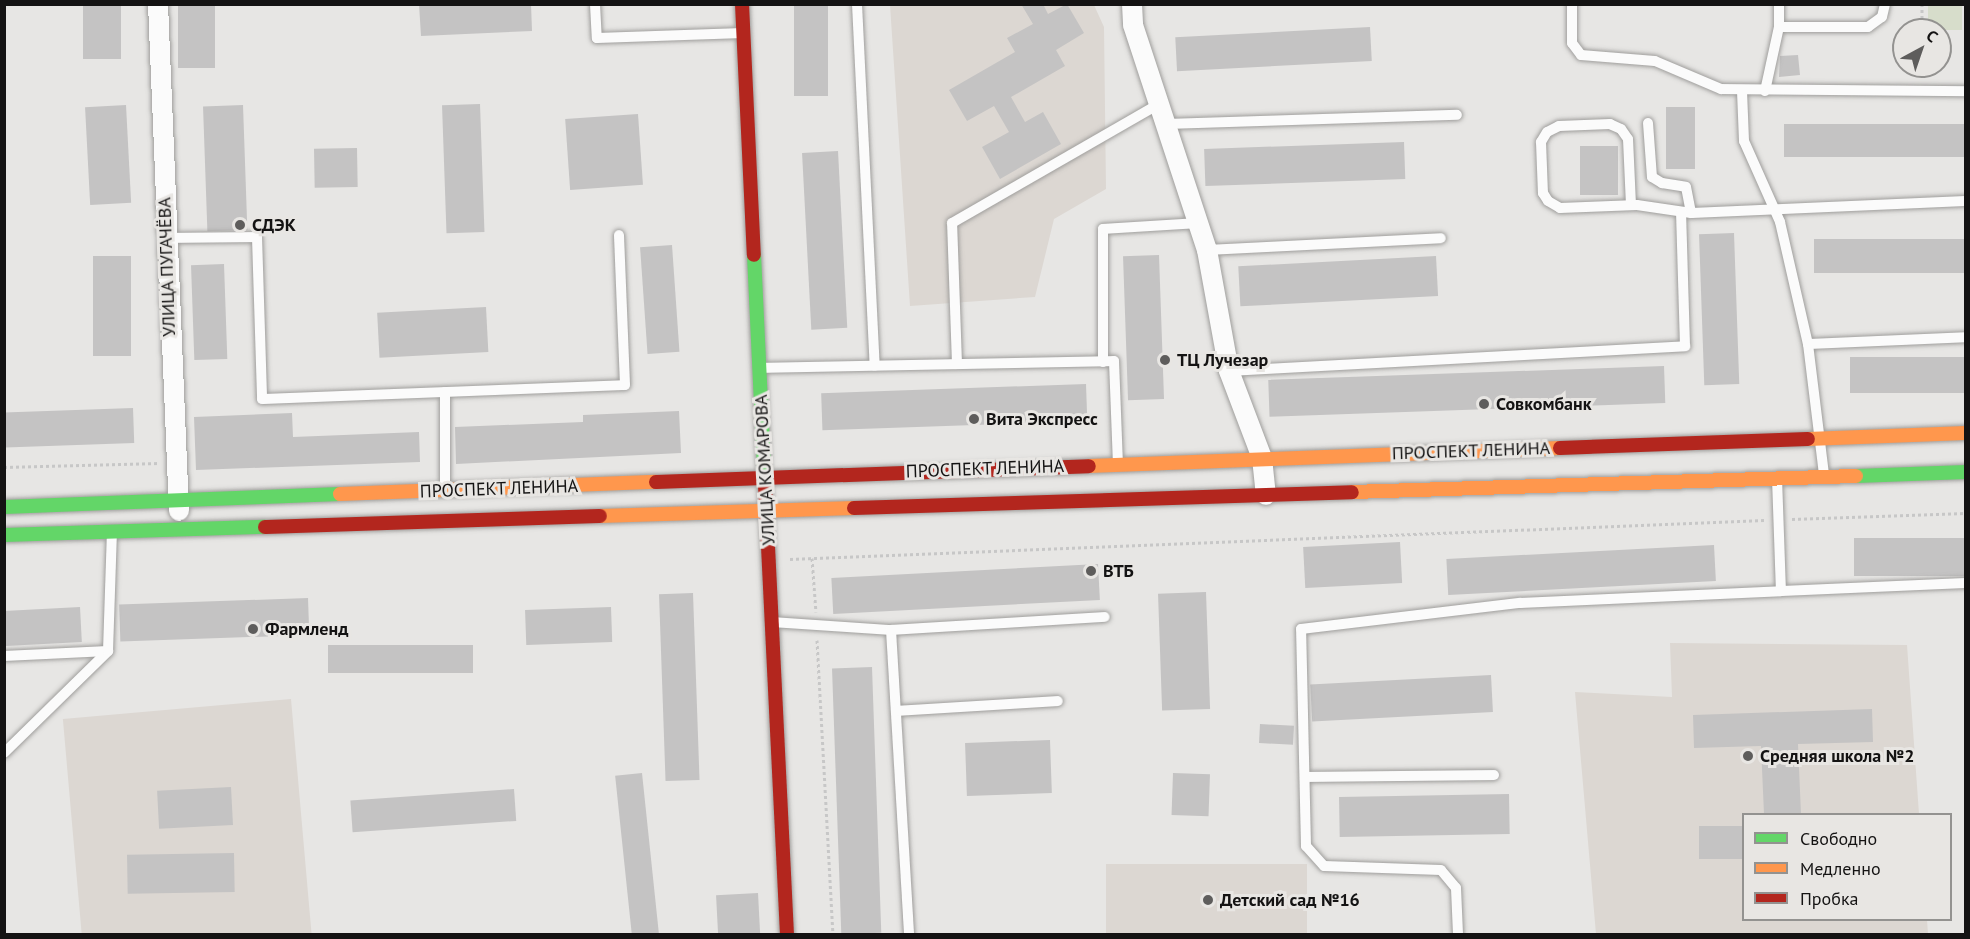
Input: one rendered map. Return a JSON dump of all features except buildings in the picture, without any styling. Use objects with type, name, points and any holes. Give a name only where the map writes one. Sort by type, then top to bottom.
[{"type":"street","name":"УЛИЦА ПУГАЧЁВА","points":[[158,4],[165,238],[180,530]]},
{"type":"street","name":"УЛИЦА КОМАРОВА","points":[[742,4],[787,934]]},
{"type":"street","points":[[1132,4],[1133,25],[1207,250],[1229,371],[1262,458],[1266,495]]},
{"type":"street","name":"ПРОСПЕКТ ЛЕНИНА","points":[[4,507],[1965,433]]},
{"type":"street","name":"ПРОСПЕКТ ЛЕНИНА","points":[[4,536],[1965,472]]},
{"type":"lane","points":[[595,4],[597,38],[744,33]]},
{"type":"lane","points":[[857,4],[876,366]]},
{"type":"lane","points":[[1572,4],[1572,43],[1581,56],[1655,61],[1709,85],[1742,91],[1965,91]]},
{"type":"lane","points":[[1765,91],[1779,27],[1779,4]]},
{"type":"lane","points":[[1779,27],[1868,27],[1882,17],[1885,4]]},
{"type":"lane","points":[[1742,91],[1744,141],[1776,210],[1808,344],[1822,438],[1824,477]]},
{"type":"lane","points":[[957,364],[952,223],[1159,104]]},
{"type":"lane","points":[[1166,124],[1457,115]]},
{"type":"lane","points":[[1229,371],[1685,346],[1686,187],[1662,183],[1652,177],[1648,123]]},
{"type":"lane","points":[[1631,205],[1628,139],[1621,129],[1610,124],[1559,126],[1547,132],[1541,142],[1543,193],[1548,201],[1560,208],[1631,205],[1686,213],[1965,201]]},
{"type":"lane","points":[[1103,362],[1103,229],[1198,223]]},
{"type":"lane","points":[[165,238],[257,237],[262,399],[625,385],[619,235]]},
{"type":"lane","points":[[1207,250],[1441,238]]},
{"type":"lane","points":[[1808,344],[1965,337]]},
{"type":"lane","points":[[760,368],[1114,362],[1118,464]]},
{"type":"lane","points":[[445,392],[446,491]]},
{"type":"lane","points":[[1777,478],[1781,591]]},
{"type":"lane","points":[[4,753],[108,651],[112,532]]},
{"type":"lane","points":[[1458,934],[1456,888],[1441,870],[1324,866],[1306,846],[1307,777],[1301,629],[1520,603],[1965,583]]},
{"type":"lane","points":[[772,621],[891,630],[1105,617]]},
{"type":"lane","points":[[891,630],[909,934]]},
{"type":"lane","points":[[4,656],[108,651]]},
{"type":"lane","points":[[896,711],[1058,701]]},
{"type":"lane","points":[[1307,777],[1494,775]]},
{"type":"path","points":[[4,466],[176,462]]},
{"type":"path","points":[[789,560],[1965,513]]},
{"type":"path","points":[[812,558],[833,934]]},
{"type":"shaded area","points":[[890,5],[1094,5],[1104,27],[1106,189],[1054,219],[1035,297],[910,306]]},
{"type":"shaded area","name":"Средняя школа №2","points":[[1670,643],[1907,645],[1919,813],[1742,813],[1742,921],[1927,921],[1928,934],[1596,934],[1575,692],[1672,697]]},
{"type":"shaded area","points":[[291,699],[312,934],[82,934],[63,719]]},
{"type":"shaded area","name":"Детский сад №16","points":[[1106,864],[1307,864],[1307,934],[1106,934]]},
{"type":"green space","points":[[1928,5],[1962,5],[1962,30],[1952,30],[1952,18],[1928,18]]},
{"type":"traffic: fast","points":[[754,255],[765,485]]},
{"type":"traffic: fast","points":[[1856,476],[1966,472]]},
{"type":"traffic: fast","points":[[4,507],[340,494]]},
{"type":"traffic: fast","points":[[4,535],[265,527]]},
{"type":"traffic: slow","points":[[1808,439],[1966,433]]},
{"type":"traffic: slow","points":[[1089,466],[1560,448]]},
{"type":"traffic: slow","points":[[1352,492],[1856,476]]},
{"type":"traffic: slow","points":[[340,494],[656,482]]},
{"type":"traffic: slow","points":[[600,516],[854,508]]},
{"type":"traffic: jam","points":[[742,4],[754,255]]},
{"type":"traffic: jam","points":[[1560,448],[1808,439]]},
{"type":"traffic: jam","points":[[656,482],[1089,466]]},
{"type":"traffic: jam","points":[[765,485],[787,934]]},
{"type":"traffic: jam","points":[[854,508],[1352,492]]},
{"type":"traffic: jam","points":[[265,527],[600,516]]},
{"type":"place","name":"СДЭК","points":[[240,225]]},
{"type":"place","name":"ТЦ Лучезар","points":[[1165,360]]},
{"type":"place","name":"Совкомбанк","points":[[1484,404]]},
{"type":"place","name":"Вита Экспресс","points":[[974,419]]},
{"type":"place","name":"ВТБ","points":[[1091,571]]},
{"type":"place","name":"Фармленд","points":[[253,629]]},
{"type":"place","name":"Средняя школа №2","points":[[1748,756]]},
{"type":"place","name":"Детский сад №16","points":[[1208,900]]}]
